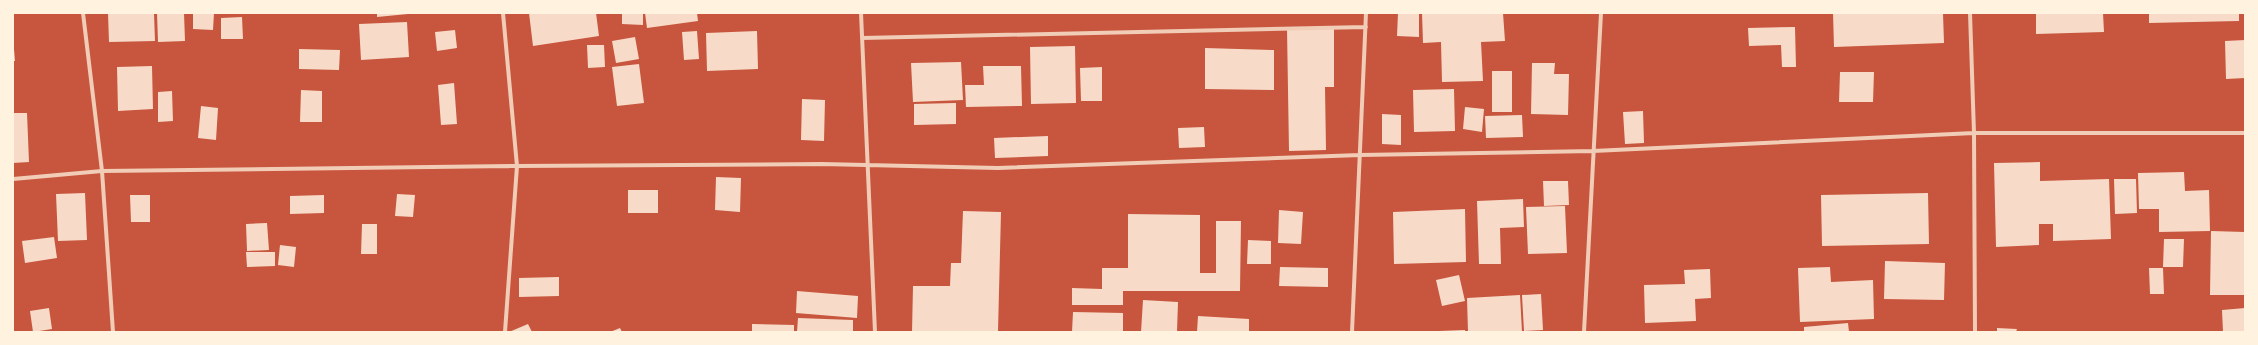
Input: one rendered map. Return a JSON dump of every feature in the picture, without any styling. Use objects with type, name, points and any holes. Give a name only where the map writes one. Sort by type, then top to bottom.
[{"type":"street","points":[[83,13],[102,171],[113,332]]},
{"type":"street","points":[[503,13],[517,166],[505,332]]},
{"type":"street","points":[[861,13],[869,166],[875,332]]},
{"type":"street","points":[[1352,332],[1366,13]]},
{"type":"street","points":[[1584,332],[1601,13]]},
{"type":"street","points":[[1970,13],[1974,133],[1975,332]]},
{"type":"street","points":[[862,38],[1366,27]]},
{"type":"street","points":[[13,179],[102,171],[517,166],[822,164],[998,168],[1360,154],[1593,151],[1974,133],[2245,133]]},
{"type":"building","points":[[108,13],[154,13],[155,41],[109,42]]},
{"type":"building","points":[[157,13],[184,13],[185,41],[158,42]]},
{"type":"building","points":[[193,13],[214,13],[213,30],[193,29]]},
{"type":"building","points":[[377,13],[408,13],[408,14],[377,17]]},
{"type":"building","points":[[529,13],[596,13],[599,36],[533,46]]},
{"type":"building","points":[[622,13],[643,13],[643,25],[622,24]]},
{"type":"building","points":[[645,13],[697,13],[698,21],[647,28]]},
{"type":"building","points":[[1398,13],[1419,13],[1419,37],[1397,36]]},
{"type":"building","points":[[1422,13],[1503,13],[1505,41],[1481,42],[1483,81],[1442,82],[1441,42],[1423,43]]},
{"type":"building","points":[[1833,13],[1943,13],[1944,43],[1834,47]]},
{"type":"building","points":[[2036,13],[2103,13],[2104,32],[2036,34]]},
{"type":"building","points":[[2149,13],[2239,13],[2239,21],[2149,23]]},
{"type":"building","points":[[242,17],[243,39],[221,39],[221,18]]},
{"type":"building","points":[[407,22],[409,57],[361,60],[359,24]]},
{"type":"building","points":[[1795,27],[1796,67],[1782,67],[1781,45],[1749,46],[1748,28]]},
{"type":"building","points":[[1334,28],[1334,87],[1325,87],[1326,150],[1289,151],[1287,29]]},
{"type":"building","points":[[455,30],[457,48],[437,51],[435,32]]},
{"type":"building","points":[[697,31],[699,59],[684,60],[682,32]]},
{"type":"building","points":[[757,31],[758,69],[707,71],[706,33]]},
{"type":"building","points":[[635,37],[639,59],[616,63],[612,41]]},
{"type":"building","points":[[2245,40],[2245,78],[2226,79],[2225,41]]},
{"type":"building","points":[[587,45],[604,45],[605,67],[588,68]]},
{"type":"building","points":[[1075,46],[1076,103],[1031,104],[1030,47]]},
{"type":"building","points":[[1205,48],[1274,50],[1274,90],[1205,89]]},
{"type":"building","points":[[14,49],[15,61],[13,61]]},
{"type":"building","points":[[299,49],[340,50],[339,70],[299,69]]},
{"type":"building","points":[[961,62],[963,100],[913,102],[911,63]]},
{"type":"building","points":[[1532,63],[1555,63],[1554,74],[1569,74],[1568,115],[1531,114]]},
{"type":"building","points":[[639,64],[644,103],[617,106],[612,67]]},
{"type":"building","points":[[152,66],[153,109],[118,111],[117,67]]},
{"type":"building","points":[[983,66],[1021,66],[1022,106],[966,107],[965,85],[984,85]]},
{"type":"building","points":[[1102,67],[1102,101],[1081,101],[1080,68]]},
{"type":"building","points":[[1492,71],[1512,71],[1512,112],[1492,112]]},
{"type":"building","points":[[1840,72],[1874,72],[1873,102],[1839,102]]},
{"type":"building","points":[[454,83],[457,124],[441,125],[438,85]]},
{"type":"building","points":[[1454,89],[1455,131],[1414,132],[1413,90]]},
{"type":"building","points":[[301,90],[322,91],[322,122],[300,122]]},
{"type":"building","points":[[172,91],[173,121],[158,122],[158,92]]},
{"type":"building","points":[[802,99],[825,100],[824,141],[801,140]]},
{"type":"building","points":[[956,103],[956,124],[914,125],[914,104]]},
{"type":"building","points":[[201,106],[218,108],[216,140],[198,138]]},
{"type":"building","points":[[1465,107],[1484,109],[1482,132],[1463,129]]},
{"type":"building","points":[[1643,111],[1644,143],[1625,144],[1623,112]]},
{"type":"building","points":[[13,113],[27,113],[29,162],[13,163]]},
{"type":"building","points":[[1382,114],[1401,115],[1401,145],[1382,144]]},
{"type":"building","points":[[1522,115],[1523,137],[1486,138],[1485,116]]},
{"type":"building","points":[[1204,127],[1205,147],[1179,148],[1178,128]]},
{"type":"building","points":[[1048,136],[1048,156],[995,158],[994,138]]},
{"type":"building","points":[[2040,162],[2040,181],[2109,179],[2111,239],[2053,241],[2053,224],[2039,224],[2039,245],[1996,247],[1994,163]]},
{"type":"building","points":[[2184,172],[2185,191],[2209,190],[2210,231],[2159,232],[2159,209],[2139,209],[2138,173]]},
{"type":"building","points":[[716,177],[741,178],[740,212],[715,210]]},
{"type":"building","points":[[2114,179],[2136,179],[2137,213],[2115,214]]},
{"type":"building","points":[[1543,181],[1568,181],[1569,205],[1544,206]]},
{"type":"building","points":[[628,190],[658,190],[658,213],[628,213]]},
{"type":"building","points":[[85,193],[87,240],[58,241],[56,194]]},
{"type":"building","points":[[1928,193],[1929,244],[1822,246],[1821,195]]},
{"type":"building","points":[[397,194],[415,195],[413,217],[395,216]]},
{"type":"building","points":[[130,195],[150,195],[150,222],[131,222]]},
{"type":"building","points":[[324,195],[324,213],[290,214],[290,196]]},
{"type":"building","points":[[1523,199],[1524,227],[1500,228],[1501,264],[1479,264],[1477,201]]},
{"type":"building","points":[[1565,206],[1567,253],[1528,254],[1526,207]]},
{"type":"building","points":[[1465,209],[1466,262],[1394,264],[1393,212]]},
{"type":"building","points":[[1279,210],[1303,212],[1301,244],[1278,243]]},
{"type":"building","points":[[963,211],[1001,212],[998,332],[912,332],[913,286],[950,286],[951,263],[961,263]]},
{"type":"building","points":[[1128,214],[1200,215],[1200,273],[1216,273],[1216,221],[1241,221],[1240,291],[1123,291],[1123,305],[1072,305],[1072,288],[1102,289],[1102,268],[1128,268]]},
{"type":"building","points":[[267,223],[269,250],[247,251],[246,224]]},
{"type":"building","points":[[362,224],[377,224],[377,254],[361,254]]},
{"type":"building","points":[[2211,231],[2245,232],[2245,295],[2210,295]]},
{"type":"building","points":[[54,237],[57,258],[25,263],[22,241]]},
{"type":"building","points":[[2164,239],[2184,239],[2183,267],[2163,267]]},
{"type":"building","points":[[1248,240],[1271,241],[1271,264],[1247,264]]},
{"type":"building","points":[[280,245],[296,247],[294,267],[278,265]]},
{"type":"building","points":[[246,252],[275,252],[275,266],[247,267]]},
{"type":"building","points":[[1885,261],[1945,263],[1944,300],[1884,299]]},
{"type":"building","points":[[1280,267],[1328,268],[1328,287],[1279,286]]},
{"type":"building","points":[[1830,267],[1831,282],[1873,280],[1874,319],[1800,322],[1798,268]]},
{"type":"building","points":[[2149,268],[2163,268],[2164,294],[2150,294]]},
{"type":"building","points":[[1710,269],[1711,298],[1695,299],[1696,321],[1645,323],[1644,285],[1685,284],[1684,270]]},
{"type":"building","points":[[1459,275],[1465,301],[1442,306],[1436,280]]},
{"type":"building","points":[[559,277],[559,296],[519,297],[519,278]]},
{"type":"building","points":[[797,291],[858,296],[857,318],[796,313]]},
{"type":"building","points":[[1541,294],[1543,330],[1524,331],[1522,295]]},
{"type":"building","points":[[1520,295],[1522,332],[1468,332],[1467,298]]},
{"type":"building","points":[[1143,300],[1178,302],[1177,332],[1141,332]]},
{"type":"building","points":[[49,308],[52,329],[33,332],[30,311]]},
{"type":"building","points":[[2245,308],[2245,332],[2223,332],[2222,310]]},
{"type":"building","points":[[1073,312],[1123,313],[1123,332],[1072,332]]},
{"type":"building","points":[[1198,316],[1249,319],[1249,332],[1197,332]]},
{"type":"building","points":[[798,318],[853,320],[853,332],[797,332]]},
{"type":"building","points":[[1848,323],[1849,332],[1804,332],[1804,327]]},
{"type":"building","points":[[528,324],[532,332],[509,332]]},
{"type":"building","points":[[752,324],[794,325],[794,332],[752,332]]},
{"type":"building","points":[[620,328],[622,332],[610,332]]},
{"type":"building","points":[[1997,328],[2017,329],[2016,332],[1997,332]]},
{"type":"building","points":[[1465,330],[1465,332],[1439,332],[1439,331]]}]
